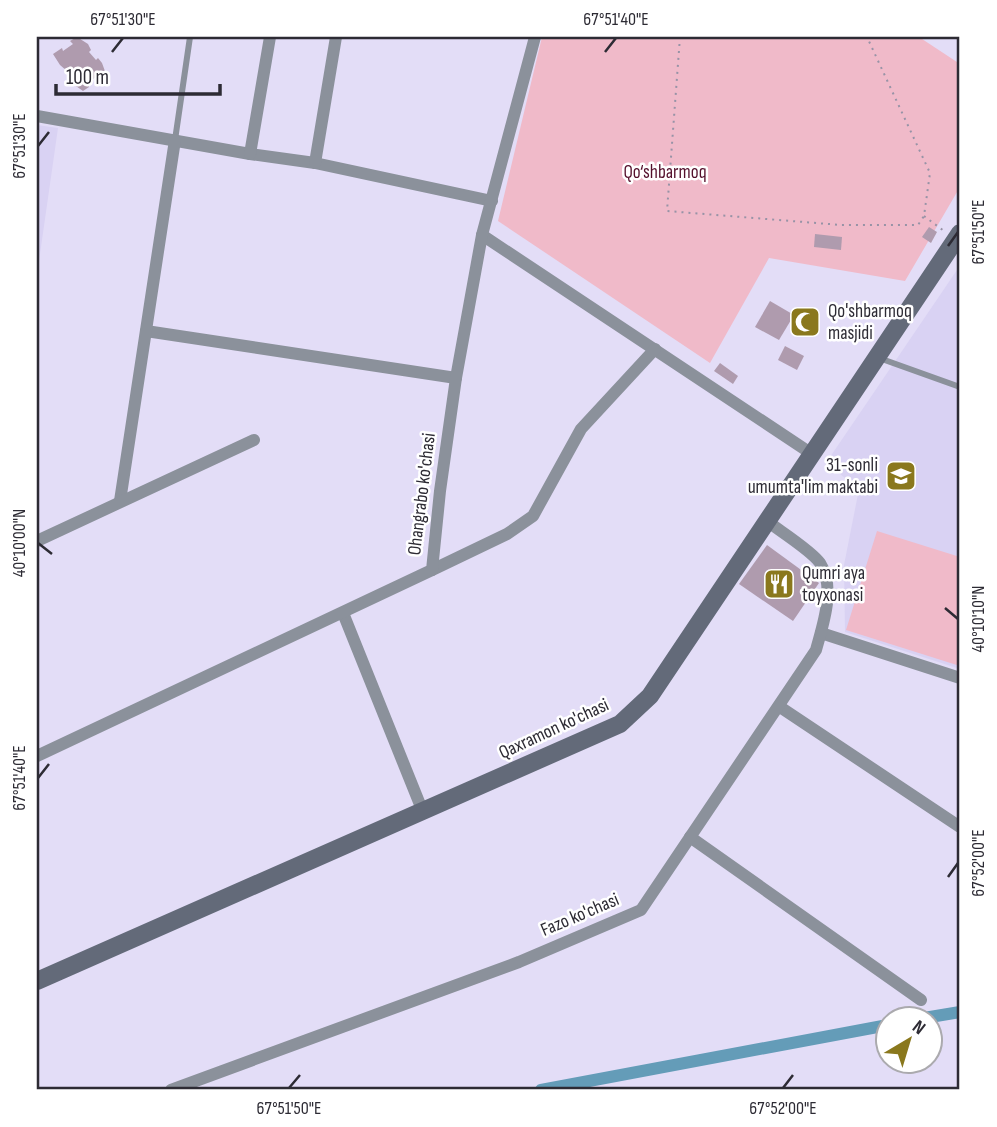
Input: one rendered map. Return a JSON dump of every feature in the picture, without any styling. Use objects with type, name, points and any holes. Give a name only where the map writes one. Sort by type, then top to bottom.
[{"type":"street","points":[[250,154],[270,37]]},
{"type":"street","points":[[315,163],[336,37]]},
{"type":"street","name":"Ohangrabo ko'chasi","points":[[37,755],[432,570],[456,378],[482,235],[535,37]]},
{"type":"street","points":[[37,116],[315,163],[492,201]]},
{"type":"street","points":[[120,501],[175,140]]},
{"type":"street","points":[[482,235],[812,454]]},
{"type":"street","name":"Qaxramon ko'chasi","points":[[37,981],[620,724],[650,696],[958,236]]},
{"type":"street","points":[[146,331],[456,378]]},
{"type":"street","points":[[432,570],[507,534],[533,516],[581,429],[655,349]]},
{"type":"street","points":[[37,541],[254,440]]},
{"type":"street","name":"Fazo ko'chasi","points":[[171,1090],[506,967],[641,910],[817,650],[827,606],[826,575],[819,561],[767,521]]},
{"type":"street","points":[[343,613],[423,812]]},
{"type":"street","points":[[821,633],[960,678]]},
{"type":"street","points":[[780,707],[960,827]]},
{"type":"street","points":[[690,837],[921,1000]]},
{"type":"lane","points":[[175,140],[190,37]]},
{"type":"lane","points":[[877,357],[960,387]]},
{"type":"path","points":[[680,37],[667,211],[841,225],[918,225],[924,216],[930,173],[867,37]]},
{"type":"path","points":[[924,216],[958,236]]},
{"type":"shaded area","points":[[37,125],[58,128],[37,275]]},
{"type":"shaded area","name":"31-sonli umumta'lim maktabi","points":[[957,270],[960,271],[960,669],[845,632],[844,565],[859,489],[826,463]]},
{"type":"green space","name":"Qo‘shbarmoq","points":[[542,37],[919,37],[960,64],[960,187],[905,281],[769,258],[710,363],[498,221]]},
{"type":"green space","points":[[877,531],[960,557],[960,666],[846,630]]},
{"type":"building","points":[[77,37],[88,44],[91,50],[89,52],[102,63],[106,74],[99,79],[97,76],[83,91],[73,84],[67,71],[53,54],[73,44],[70,41]]},
{"type":"building","points":[[929,227],[937,232],[931,243],[922,237]]},
{"type":"building","points":[[815,234],[842,237],[841,250],[814,247]]},
{"type":"building","points":[[770,301],[794,315],[779,340],[755,327]]},
{"type":"building","points":[[785,346],[804,356],[797,370],[778,360]]},
{"type":"building","points":[[720,363],[738,376],[733,384],[714,371]]},
{"type":"building","name":"Qumri aya toyxonasi","points":[[767,545],[819,583],[793,621],[739,584]]},
{"type":"waterway","points":[[944,1015],[960,1012]]},
{"type":"waterway","points":[[541,1090],[874,1028]]},
{"type":"place","name":"Qo'shbarmoq masjidi","points":[[805,322]]},
{"type":"place","name":"31-sonli umumta'lim maktabi","points":[[901,476]]},
{"type":"place","name":"Qumri aya toyxonasi","points":[[779,584]]}]
